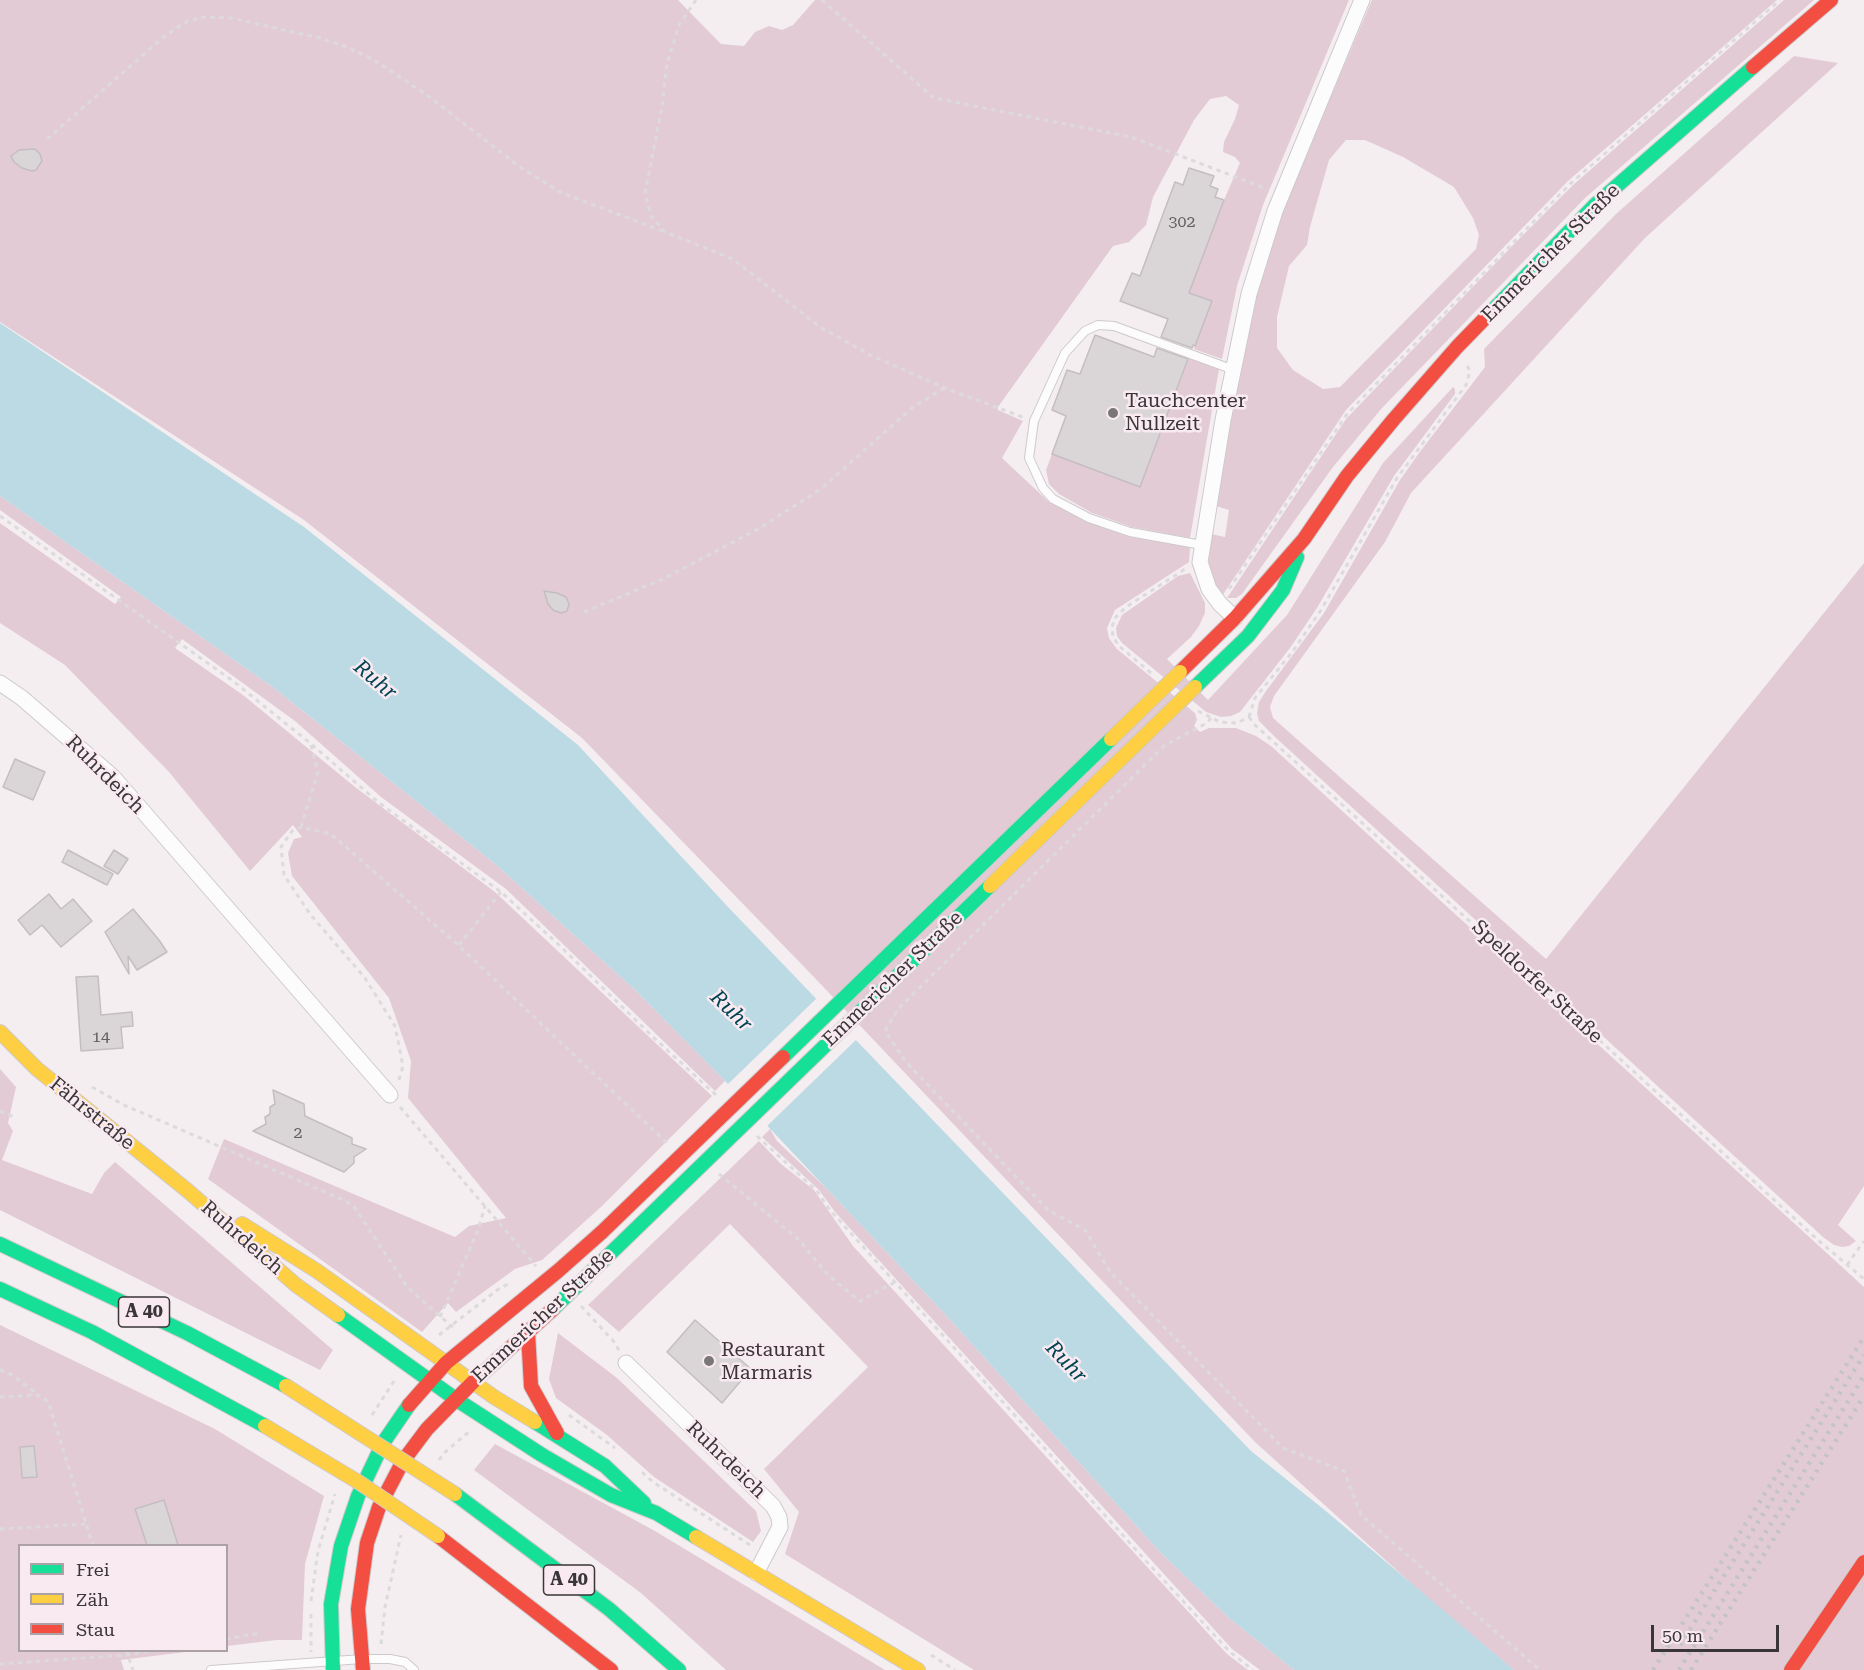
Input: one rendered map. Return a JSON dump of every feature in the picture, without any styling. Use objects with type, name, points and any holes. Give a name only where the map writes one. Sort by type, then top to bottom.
[{"type":"main road","name":"Emmericher Straße","points":[[332,1666],[331,1604],[341,1545],[358,1496],[383,1443],[409,1406],[446,1363],[602,1232],[1235,618],[1304,539],[1347,476],[1457,347],[1595,206],[1831,0]]},
{"type":"main road","name":"Emmericher Straße","points":[[362,1664],[358,1609],[367,1543],[379,1508],[403,1461],[427,1429],[473,1382],[528,1333],[1248,636],[1283,590],[1304,539]]},
{"type":"main road","name":"Fährstraße","points":[[0,1032],[37,1069],[188,1191]]},
{"type":"main road","name":"Ruhrdeich","points":[[188,1191],[317,1271],[473,1382],[605,1466],[656,1513]]},
{"type":"main road","name":"Ruhrdeich","points":[[188,1191],[296,1285],[457,1400],[542,1455],[611,1495],[656,1513],[918,1670]]},
{"type":"main road","name":"A 40","points":[[0,1244],[187,1333],[286,1386],[455,1494],[609,1609],[680,1670]]},
{"type":"main road","name":"A 40","points":[[0,1289],[92,1332],[265,1426],[360,1484],[438,1536],[611,1670]]},
{"type":"main road","points":[[528,1333],[531,1386],[559,1436]]},
{"type":"main road","points":[[1791,1670],[1864,1562]]},
{"type":"street","points":[[1235,618],[1220,604],[1209,589],[1200,562],[1234,370],[1250,294],[1282,195],[1362,0]]},
{"type":"street","name":"Ruhrdeich","points":[[0,683],[22,698],[113,777],[390,1095]]},
{"type":"street","name":"Ruhrdeich","points":[[626,1363],[773,1506],[779,1517],[780,1527],[756,1574]]},
{"type":"lane","points":[[1202,545],[1130,532],[1089,518],[1053,499],[1043,488],[1029,458],[1034,422],[1065,353],[1084,331],[1098,326],[1114,327],[1234,370]]},
{"type":"lane","points":[[211,1670],[332,1666],[390,1659],[405,1662],[414,1670]]},
{"type":"path","points":[[664,232],[651,216],[645,193],[662,107],[667,63],[679,26],[696,0]]},
{"type":"path","points":[[822,0],[934,98],[1131,137],[1282,195]]},
{"type":"path","points":[[1220,604],[1347,414],[1570,184],[1780,0]]},
{"type":"path","points":[[47,139],[166,35],[188,21],[204,17],[231,18],[320,38],[347,47],[376,61],[431,98],[520,167],[560,192],[733,259],[820,327],[870,355],[945,388],[1034,422]]},
{"type":"path","points":[[1196,709],[1220,722],[1236,723],[1249,717],[1255,698],[1293,651],[1321,610],[1397,478],[1466,385],[1470,371],[1457,347]]},
{"type":"path","points":[[584,612],[663,579],[758,529],[821,489],[913,407],[945,388]]},
{"type":"path","points":[[0,516],[233,681],[378,802],[501,892],[719,1098]]},
{"type":"path","points":[[1154,675],[1119,646],[1113,637],[1114,619],[1126,607],[1176,573],[1200,562]]},
{"type":"path","name":"Speldorfer Straße","points":[[1249,717],[1864,1279]]},
{"type":"path","points":[[1211,718],[1207,723],[1165,745],[898,1009],[885,1031],[906,1062],[1048,1210],[1084,1230],[1110,1272],[1283,1448],[1344,1471],[1361,1515],[1540,1670]]},
{"type":"path","points":[[302,826],[318,772],[310,743]]},
{"type":"path","points":[[539,1270],[390,1095],[398,1087],[403,1066],[395,1026],[365,978],[310,914],[284,875],[281,847],[292,831],[302,826],[331,834],[458,945],[664,1142],[674,1147]]},
{"type":"path","points":[[458,945],[501,892]]},
{"type":"path","points":[[92,1087],[124,1105],[346,1201],[354,1208],[408,1288],[450,1326],[500,1288],[519,1279]]},
{"type":"path","points":[[0,1111],[16,1118]]},
{"type":"path","points":[[752,1130],[817,1191],[830,1210],[1230,1652],[1253,1670]]},
{"type":"path","points":[[718,1172],[799,1240],[829,1276],[860,1301],[895,1282]]},
{"type":"path","points":[[440,1317],[485,1206]]},
{"type":"path","points":[[1847,1265],[1864,1241]]},
{"type":"path","points":[[569,1293],[616,1344],[626,1363]]},
{"type":"path","points":[[0,1370],[12,1375],[48,1401],[93,1544]]},
{"type":"path","points":[[0,1397],[38,1395]]},
{"type":"path","points":[[564,1412],[622,1455]]},
{"type":"path","points":[[637,1468],[653,1482],[766,1555]]},
{"type":"path","points":[[0,1529],[86,1524]]},
{"type":"path","points":[[228,1639],[261,1633]]},
{"type":"path","points":[[925,1652],[955,1670]]},
{"type":"path","points":[[0,1664],[127,1653],[133,1670]]},
{"type":"shaded area","points":[[0,0],[678,0],[721,44],[744,46],[755,32],[769,26],[782,30],[793,25],[815,0],[1349,0],[1263,205],[1237,286],[1222,359],[1194,349],[1211,301],[1189,293],[1240,163],[1235,157],[1223,152],[1224,142],[1239,105],[1226,96],[1210,99],[1194,120],[1153,197],[1146,225],[1129,242],[1113,246],[998,407],[998,410],[1023,421],[1002,458],[1049,502],[1088,522],[1130,537],[1190,547],[1189,562],[1115,610],[1107,628],[1109,638],[1117,649],[1195,713],[1197,720],[1194,726],[1200,732],[1209,728],[1236,728],[1256,736],[1271,746],[1864,1287],[1864,1670],[1514,1670],[1434,1604],[1255,1442],[812,975],[582,738],[304,520],[0,322]]},
{"type":"shaded area","points":[[1372,0],[1777,0],[1568,181],[1346,410],[1222,596],[1214,584],[1209,565],[1209,547],[1211,534],[1225,537],[1229,510],[1216,506],[1229,422],[1256,296],[1280,216]],"holes":[[[1346,140],[1365,140],[1403,157],[1454,187],[1473,218],[1479,235],[1476,249],[1340,387],[1323,389],[1293,370],[1277,348],[1277,317],[1289,266],[1307,245],[1329,160]]]},
{"type":"shaded area","points":[[1784,0],[1814,0],[1585,198],[1382,408],[1333,467],[1242,594],[1236,598],[1227,598],[1346,419],[1572,186]]},
{"type":"shaded area","points":[[1794,56],[1838,63],[1645,238],[1411,493],[1385,542],[1274,696],[1270,707],[1273,718],[1546,959],[1864,563],[1864,1186],[1838,1225],[1856,1241],[1849,1246],[1842,1247],[1834,1245],[1823,1237],[1276,738],[1259,721],[1257,713],[1259,702],[1266,691],[1324,613],[1400,480],[1485,367],[1484,349],[1616,214]]},
{"type":"shaded area","points":[[1189,358],[1219,369],[1190,538],[1132,527],[1092,513],[1059,494],[1049,484],[1046,470],[1052,454],[1140,487]]},
{"type":"shaded area","points":[[1453,387],[1455,394],[1394,476],[1317,608],[1290,648],[1240,712],[1221,717],[1206,712],[1122,643],[1117,636],[1116,628],[1122,615],[1178,576],[1190,573],[1205,603],[1205,613],[1191,637],[1167,659],[1208,700],[1287,615],[1383,463]]},
{"type":"shaded area","points":[[0,496],[274,688],[494,863],[634,989],[725,1081],[715,1091],[506,889],[381,797],[295,721],[182,639],[175,648],[243,695],[355,787],[495,892],[712,1096],[601,1207],[542,1260],[515,1269],[456,1312],[448,1303],[422,1332],[208,1179],[224,1139],[455,1237],[469,1226],[506,1218],[408,1098],[411,1061],[389,998],[292,876],[288,853],[294,839],[302,837],[293,825],[250,871],[169,772],[65,665],[0,623],[0,523],[115,604],[121,597],[0,510]]},
{"type":"shaded area","points":[[0,1069],[16,1087],[8,1123],[13,1131],[2,1160],[92,1194],[104,1173],[115,1162],[333,1350],[320,1370],[0,1210]]},
{"type":"shaded area","points":[[770,1129],[777,1141],[826,1188],[943,1312],[1159,1551],[1229,1618],[1294,1670],[1260,1670],[1232,1649],[835,1212],[819,1190],[762,1137]]},
{"type":"shaded area","points":[[759,1141],[781,1164],[814,1190],[853,1246],[1227,1654],[1248,1670],[974,1670],[785,1554],[799,1512],[764,1469],[868,1367],[730,1224],[619,1332],[588,1305]]},
{"type":"shaded area","points":[[0,1325],[215,1429],[324,1496],[305,1564],[302,1640],[277,1640],[228,1646],[228,1544],[18,1544],[18,1652],[186,1652],[121,1660],[124,1670],[0,1670]]},
{"type":"shaded area","points":[[558,1333],[617,1378],[756,1511],[761,1531],[753,1542],[654,1477],[607,1435],[556,1398],[549,1379]]},
{"type":"shaded area","points":[[495,1444],[655,1531],[885,1670],[726,1670],[641,1593],[474,1470]]},
{"type":"water","name":"Ruhr","points":[[0,323],[304,527],[578,745],[729,908],[1251,1451],[1514,1670],[1294,1670],[1229,1618],[1159,1551],[943,1312],[725,1081],[634,989],[494,863],[274,688],[0,496]]},
{"type":"pier","points":[[818,997],[858,1038],[765,1128],[726,1086]]},
{"type":"building","points":[[35,149],[42,161],[36,170],[22,168],[14,162],[11,156],[19,150]]},
{"type":"building","points":[[1189,168],[1214,176],[1210,186],[1218,189],[1215,197],[1224,200],[1189,293],[1212,301],[1195,346],[1193,345],[1192,348],[1161,337],[1168,319],[1120,301],[1132,273],[1140,276],[1175,182],[1183,185]]},
{"type":"building","name":"Tauchcenter Nullzeit","points":[[1095,335],[1154,357],[1157,348],[1188,359],[1140,487],[1052,454],[1066,416],[1052,410],[1067,370],[1080,374]]},
{"type":"building","points":[[544,591],[566,597],[569,604],[567,611],[561,613],[553,610],[548,604]]},
{"type":"building","points":[[15,759],[45,772],[33,800],[3,787]]},
{"type":"building","points":[[68,850],[113,874],[107,885],[62,862]]},
{"type":"building","points":[[114,850],[128,859],[118,874],[104,866]]},
{"type":"building","points":[[49,894],[61,909],[73,899],[92,921],[61,947],[42,925],[30,935],[18,920]]},
{"type":"building","points":[[133,909],[167,952],[137,970],[128,956],[129,974],[105,932]]},
{"type":"building","points":[[98,976],[101,1015],[132,1012],[133,1026],[121,1027],[123,1048],[81,1051],[76,977]]},
{"type":"building","points":[[273,1090],[304,1104],[305,1116],[352,1138],[352,1144],[366,1149],[354,1157],[354,1163],[344,1172],[253,1131],[266,1124],[265,1117],[270,1114],[270,1107],[275,1104]]},
{"type":"building","name":"Restaurant Marmaris","points":[[695,1320],[751,1369],[722,1403],[667,1352]]},
{"type":"building","points":[[34,1446],[37,1477],[22,1478],[20,1447]]},
{"type":"building","points":[[164,1500],[178,1544],[147,1544],[135,1509]]},
{"type":"railway","points":[[1653,1670],[1864,1337]]},
{"type":"railway","points":[[1680,1645],[1864,1355]]},
{"type":"railway","points":[[1679,1670],[1864,1376]]},
{"type":"railway","points":[[1691,1670],[1864,1396]]},
{"type":"traffic: fast","points":[[1492,311],[1595,205],[1753,67]]},
{"type":"traffic: fast","points":[[1195,687],[1248,636],[1283,590],[1297,557]]},
{"type":"traffic: fast","points":[[783,1057],[1111,739]]},
{"type":"traffic: fast","points":[[617,1247],[990,886]]},
{"type":"traffic: fast","points":[[0,1244],[187,1333],[286,1386]]},
{"type":"traffic: fast","points":[[553,1309],[617,1247]]},
{"type":"traffic: fast","points":[[0,1289],[92,1332],[265,1426]]},
{"type":"traffic: fast","points":[[338,1315],[457,1400],[542,1455],[611,1495],[656,1513],[696,1537]]},
{"type":"traffic: fast","points":[[333,1670],[331,1604],[341,1546],[358,1496],[383,1443],[409,1405]]},
{"type":"traffic: fast","points":[[535,1422],[605,1466],[644,1503]]},
{"type":"traffic: fast","points":[[455,1494],[609,1609],[679,1670]]},
{"type":"traffic: slow","points":[[1111,739],[1180,672]]},
{"type":"traffic: slow","points":[[990,886],[1195,687]]},
{"type":"traffic: slow","points":[[0,1032],[37,1069],[188,1191],[296,1285],[338,1315]]},
{"type":"traffic: slow","points":[[242,1224],[317,1271],[494,1397],[535,1422]]},
{"type":"traffic: slow","points":[[286,1386],[455,1494]]},
{"type":"traffic: slow","points":[[265,1426],[360,1483],[438,1536]]},
{"type":"traffic: slow","points":[[696,1537],[918,1670]]},
{"type":"traffic: jam","points":[[1753,67],[1831,0]]},
{"type":"traffic: jam","points":[[1180,672],[1235,618],[1304,539],[1347,476],[1457,347],[1492,311]]},
{"type":"traffic: jam","points":[[602,1232],[783,1057]]},
{"type":"traffic: jam","points":[[409,1405],[446,1363],[602,1232]]},
{"type":"traffic: jam","points":[[363,1670],[358,1609],[367,1543],[379,1507],[403,1461],[427,1429],[473,1382],[553,1309]]},
{"type":"traffic: jam","points":[[528,1333],[531,1386],[557,1433]]},
{"type":"traffic: jam","points":[[438,1536],[611,1670]]},
{"type":"traffic: jam","points":[[1791,1670],[1864,1562]]},
{"type":"place","name":"Tauchcenter Nullzeit","points":[[1113,413]]},
{"type":"place","name":"Restaurant Marmaris","points":[[709,1361]]}]
